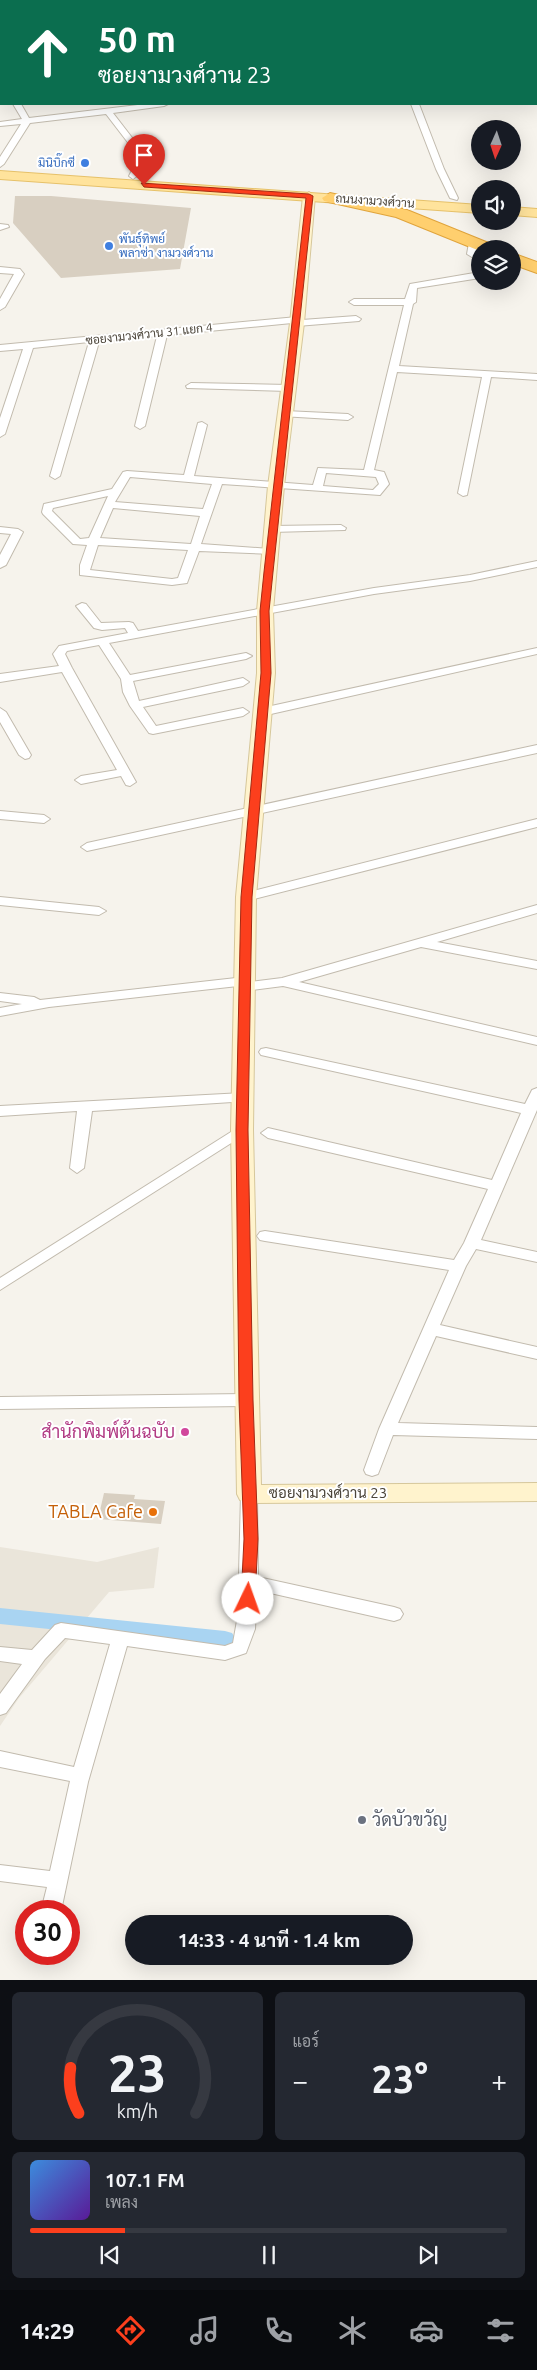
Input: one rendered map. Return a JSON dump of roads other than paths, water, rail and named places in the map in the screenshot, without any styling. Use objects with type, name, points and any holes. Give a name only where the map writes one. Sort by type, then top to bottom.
[{"type":"highway","points":[[330,198],[386,209],[433,225],[471,241]]},
{"type":"highway","points":[[433,225],[471,247]]},
{"type":"highway","points":[[521,262],[537,268]]},
{"type":"highway","points":[[521,272],[537,278]]},
{"type":"main road","name":"ถนนงามวงศ์วาน","points":[[0,165],[471,199]]},
{"type":"main road","name":"ถนนงามวงศ์วาน","points":[[0,175],[471,208]]},
{"type":"main road","points":[[521,202],[537,203]]},
{"type":"main road","points":[[521,212],[537,213]]},
{"type":"street","points":[[18,105],[27,121]]},
{"type":"street","points":[[0,124],[148,105]]},
{"type":"street","points":[[415,105],[440,169],[454,198]]},
{"type":"street","points":[[108,111],[143,156],[133,176]]},
{"type":"street","points":[[0,165],[27,121]]},
{"type":"street","name":"ซอยงามวงศ์วาน 23","points":[[309,196],[297,321],[272,529],[265,611],[266,673],[253,712],[254,812],[246,897],[242,1098],[249,1494],[537,1492]]},
{"type":"street","points":[[0,270],[17,271],[19,274],[0,307]]},
{"type":"street","points":[[368,473],[415,285],[471,276]]},
{"type":"street","points":[[354,302],[411,302]]},
{"type":"street","name":"ซอยงามวงศ์วาน 31 แยก 4","points":[[0,348],[297,321],[356,319]]},
{"type":"street","points":[[140,426],[163,332]]},
{"type":"street","points":[[55,476],[95,339]]},
{"type":"street","points":[[0,434],[29,345]]},
{"type":"street","points":[[394,369],[537,377]]},
{"type":"street","points":[[463,493],[487,374]]},
{"type":"street","points":[[191,386],[288,388]]},
{"type":"street","points":[[285,414],[348,417]]},
{"type":"street","points":[[188,479],[202,424]]},
{"type":"street","points":[[218,481],[183,581],[172,582],[84,573],[94,541],[115,491],[127,474],[218,481],[276,486],[317,489],[376,493],[384,484],[380,474],[322,470],[317,489]]},
{"type":"street","points":[[115,491],[48,506],[47,512],[77,542],[94,541],[270,552]]},
{"type":"street","points":[[109,505],[207,512]]},
{"type":"street","points":[[272,529],[341,528]]},
{"type":"street","points":[[0,530],[13,531],[18,534],[0,565]]},
{"type":"street","points":[[81,780],[127,777],[66,668],[60,654],[63,648],[374,591],[470,578],[537,564]]},
{"type":"street","points":[[82,606],[92,624],[104,627],[129,626],[135,635]]},
{"type":"street","points":[[102,641],[127,678],[126,686],[152,730],[253,712],[537,651]]},
{"type":"street","points":[[127,678],[246,656]]},
{"type":"street","points":[[0,678],[66,668]]},
{"type":"street","points":[[136,705],[243,682]]},
{"type":"street","points":[[0,712],[25,754]]},
{"type":"street","points":[[87,847],[537,749]]},
{"type":"street","points":[[0,815],[44,819]]},
{"type":"street","points":[[246,897],[537,823]]},
{"type":"street","points":[[0,902],[99,911]]},
{"type":"street","points":[[0,1012],[49,1002],[283,982],[537,909]]},
{"type":"street","points":[[419,942],[537,965]]},
{"type":"street","points":[[283,982],[537,1042]]},
{"type":"street","points":[[0,997],[49,1002]]},
{"type":"street","points":[[266,1052],[530,1110]]},
{"type":"street","points":[[372,1470],[430,1329],[458,1266],[472,1243],[498,1186],[537,1092]]},
{"type":"street","points":[[0,1111],[242,1098]]},
{"type":"street","points":[[77,1168],[85,1107]]},
{"type":"street","points":[[0,1285],[242,1130]]},
{"type":"street","points":[[268,1133],[498,1186]]},
{"type":"street","points":[[265,1236],[458,1266]]},
{"type":"street","points":[[472,1243],[537,1257]]},
{"type":"street","points":[[430,1329],[537,1353]]},
{"type":"street","points":[[0,1403],[246,1400]]},
{"type":"street","points":[[387,1430],[537,1433]]},
{"type":"street","points":[[0,1708],[36,1658],[61,1630],[225,1653],[240,1648],[246,1635],[251,1539],[249,1494]]},
{"type":"street","points":[[249,1582],[394,1614]]},
{"type":"street","points":[[53,1900],[81,1776],[121,1637]]},
{"type":"street","points":[[0,1654],[36,1658]]},
{"type":"street","points":[[0,1759],[81,1776]]},
{"type":"street","points":[[0,1873],[58,1880]]},
{"type":"waterway","points":[[0,1616],[225,1639]]},
{"type":"place","name":"มินิบิ๊กซี","points":[[85,163]]},
{"type":"place","name":"พันธุ์ทิพย์ พลาซ่า งามวงศ์วาน","points":[[109,246]]},
{"type":"place","name":"สำนักพิมพ์ต้นฉบับ","points":[[185,1432]]},
{"type":"place","name":"TABLA Cafe","points":[[153,1512]]},
{"type":"place","name":"วัดบัวขวัญ","points":[[362,1820]]}]
